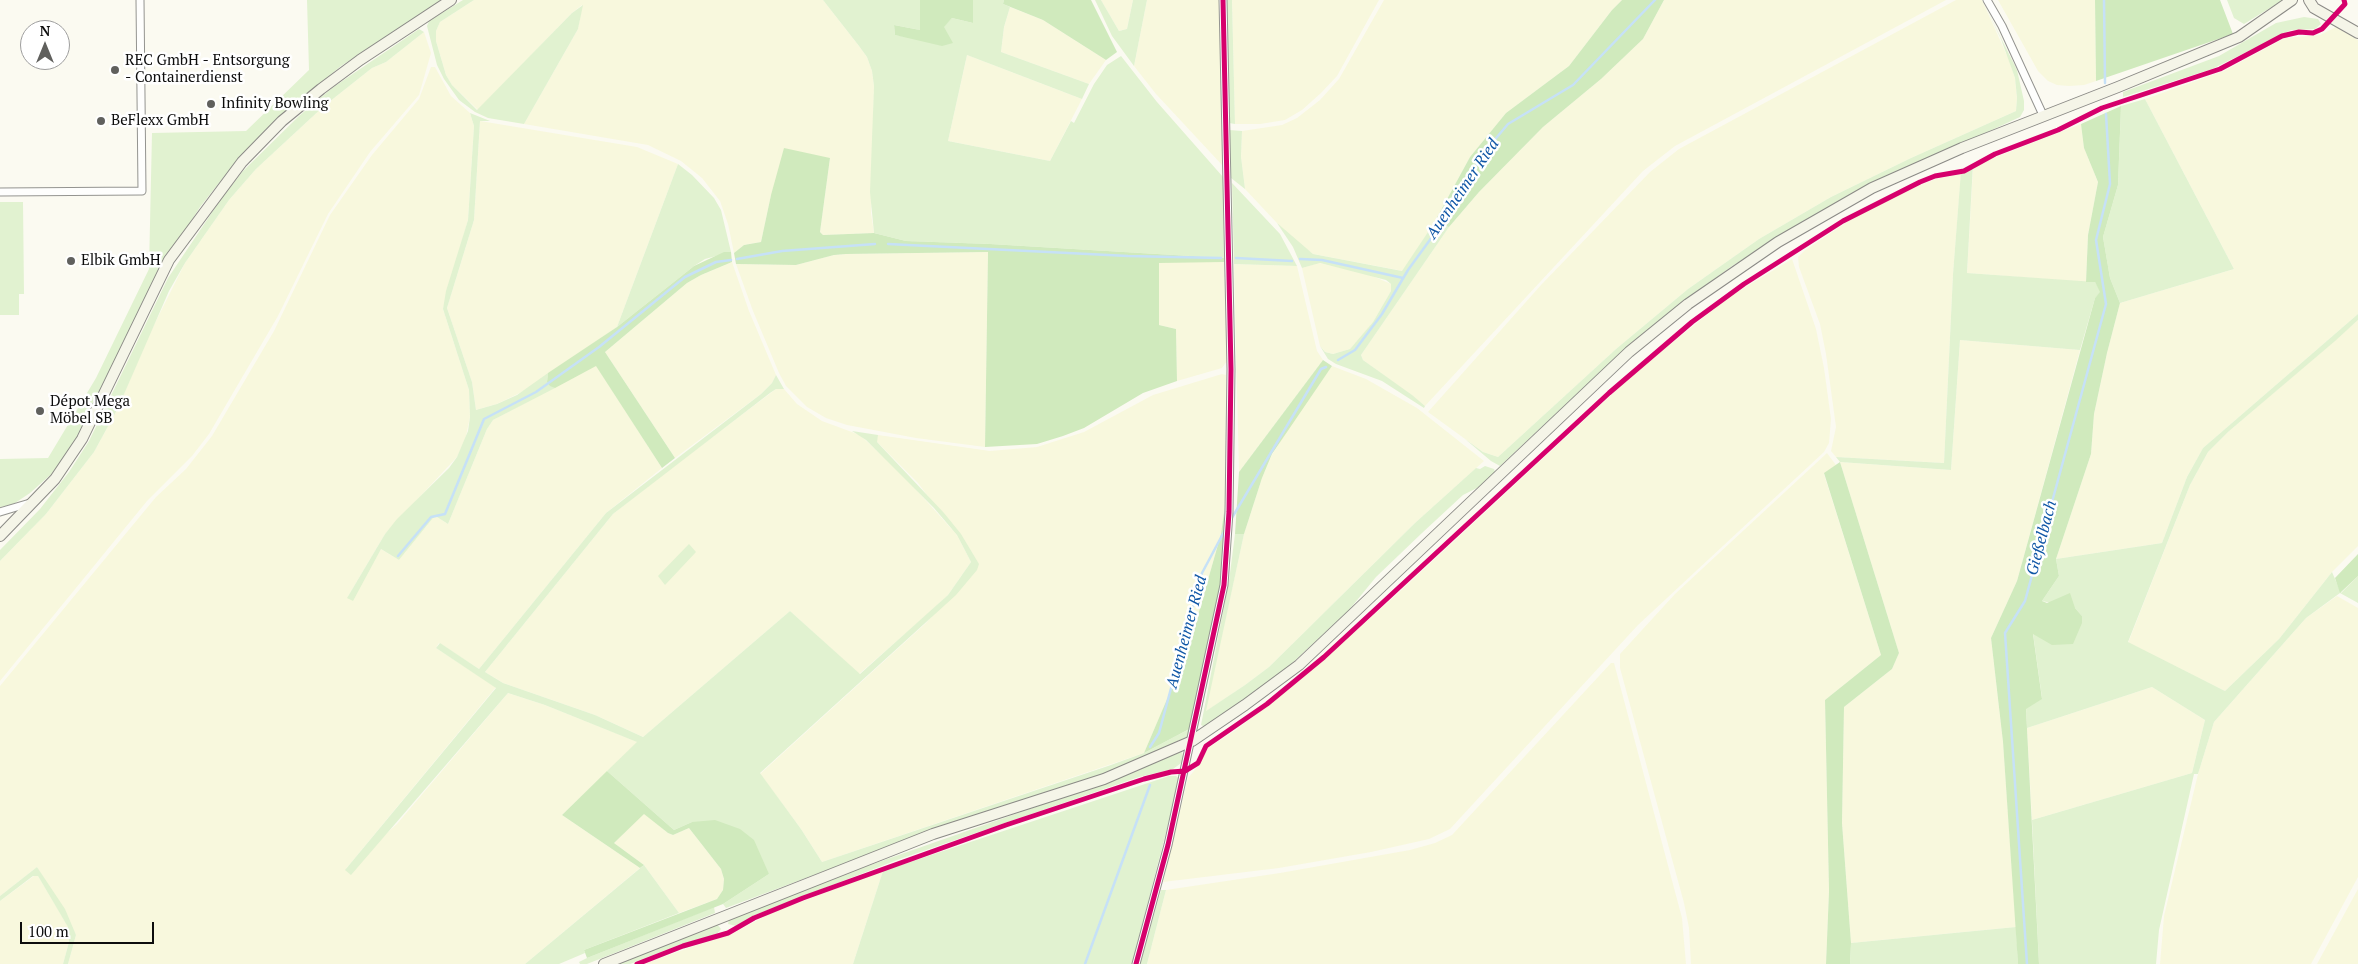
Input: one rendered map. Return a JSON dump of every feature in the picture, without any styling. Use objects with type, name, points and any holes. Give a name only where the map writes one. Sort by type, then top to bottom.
[{"type":"main road","points":[[2,532],[55,479],[82,439],[169,260],[242,162],[282,121],[322,89],[360,60],[451,0]]},
{"type":"main road","points":[[604,964],[933,834],[1104,779],[1192,740],[1245,705],[1299,665],[1629,352],[1688,304],[1778,242],[1872,188],[1962,148],[2043,115],[2099,95],[2239,37],[2292,0]]},
{"type":"main road","points":[[2309,0],[2314,8],[2358,33]]},
{"type":"street","points":[[0,192],[142,191],[140,0]]},
{"type":"street","points":[[1136,964],[1168,846],[1192,740],[1224,585],[1228,543],[1231,369],[1223,0]]},
{"type":"street","points":[[1987,0],[2002,26],[2043,115]]},
{"type":"street","points":[[0,512],[33,502]]},
{"type":"green space","points":[[307,0],[442,0],[341,66],[267,128],[234,164],[200,207],[153,282],[92,414],[71,449],[57,469],[30,493],[12,505],[0,507],[0,459],[48,458],[96,378],[149,269],[152,133],[246,131],[309,70]]},
{"type":"green space","points":[[463,0],[474,0],[440,22],[436,31],[436,41],[446,75],[452,85],[477,110],[572,13],[583,5],[578,29],[524,124],[488,118],[475,112],[459,100],[444,79],[437,65],[427,26],[429,21]]},
{"type":"green space","points":[[474,0],[823,0],[867,57],[872,71],[874,86],[871,213],[874,233],[823,235],[820,232],[830,158],[771,195],[761,242],[744,245],[734,253],[728,224],[720,201],[702,178],[681,161],[648,145],[524,124],[578,29],[582,5],[478,110],[452,85],[446,75],[436,41],[436,31],[440,22]]},
{"type":"green space","points":[[823,0],[920,0],[920,30],[894,25],[895,35],[919,39],[943,27],[952,18],[973,23],[973,0],[1004,0],[1003,4],[1010,7],[1004,27],[1001,52],[1089,84],[1082,99],[967,55],[948,141],[1050,161],[1071,121],[1074,123],[1094,84],[1107,65],[1121,56],[1157,102],[1223,177],[1224,258],[906,241],[874,233],[870,192],[874,86],[872,71],[867,57]]},
{"type":"green space","points":[[920,0],[973,0],[973,23],[952,18],[944,27],[953,43],[942,46],[895,35],[894,25],[920,30]]},
{"type":"green space","points":[[1004,0],[1091,0],[1117,52],[1106,60],[1043,20],[1003,4]]},
{"type":"green space","points":[[1095,0],[1101,0],[1119,31],[1127,29],[1133,0],[1147,0],[1134,66],[1112,36]]},
{"type":"green space","points":[[1101,0],[1133,0],[1127,29],[1119,31]]},
{"type":"green space","points":[[1147,0],[1220,0],[1223,166],[1156,94],[1134,66]]},
{"type":"green space","points":[[1226,0],[1232,0],[1235,124],[1229,123]]},
{"type":"green space","points":[[1232,0],[1379,0],[1337,76],[1302,110],[1285,120],[1260,124],[1235,124]]},
{"type":"green space","points":[[1384,0],[1622,0],[1612,10],[1569,66],[1506,113],[1470,157],[1434,223],[1403,271],[1313,254],[1291,238],[1245,189],[1241,157],[1242,131],[1282,125],[1297,118],[1320,100],[1339,79]]},
{"type":"green space","points":[[1622,0],[1664,0],[1643,39],[1601,79],[1543,127],[1479,192],[1449,227],[1434,223],[1470,157],[1506,113],[1569,66],[1612,10]]},
{"type":"green space","points":[[1664,0],[1946,0],[1675,146],[1643,171],[1425,406],[1363,360],[1361,355],[1449,227],[1479,192],[1543,127],[1601,79],[1643,39]]},
{"type":"green space","points":[[1956,0],[1982,0],[2015,78],[2016,111],[1911,158],[1831,197],[1759,239],[1688,289],[1616,349],[1498,457],[1483,452],[1428,412],[1541,285],[1650,172],[1679,149]]},
{"type":"green space","points":[[1982,0],[2017,70],[2024,101],[2024,110],[2020,117],[1842,199],[1732,266],[1694,294],[1612,361],[1500,466],[1491,461],[1465,439],[1483,452],[1498,457],[1616,349],[1688,289],[1759,239],[1831,197],[1911,158],[2016,111],[2015,78],[2001,39]]},
{"type":"green space","points":[[1998,0],[2095,0],[2096,81],[2084,85],[2069,86],[2057,85],[2048,81],[2038,71]]},
{"type":"green space","points":[[2095,0],[2220,0],[2233,34],[2096,81]]},
{"type":"green space","points":[[2227,0],[2283,0],[2244,24],[2234,18]]},
{"type":"green space","points":[[1010,7],[1043,20],[1106,60],[1089,84],[1001,52],[1004,27]]},
{"type":"green space","points":[[2304,17],[2318,19],[2321,24],[2315,29],[2291,30],[2212,69],[2123,97],[2123,92],[2219,56],[2276,23]]},
{"type":"green space","points":[[2336,27],[2358,40],[2358,314],[2203,448],[2187,477],[2162,543],[2056,559],[2091,454],[2094,414],[2120,303],[2234,269],[2145,99],[2224,71],[2285,38],[2320,35]]},
{"type":"green space","points":[[419,29],[424,32],[386,62],[372,68],[324,106],[256,169],[229,200],[185,263],[169,291],[118,408],[94,452],[46,514],[0,561],[0,550],[40,509],[69,472],[89,441],[168,278],[221,199],[243,171],[299,116],[332,88]]},
{"type":"green space","points":[[424,32],[431,53],[419,95],[370,152],[328,214],[278,316],[209,434],[192,456],[147,501],[0,681],[0,561],[46,514],[94,452],[118,408],[147,339],[185,263],[229,200],[256,169],[324,106],[372,68],[386,62]]},
{"type":"green space","points":[[967,55],[1082,99],[1050,161],[948,141]]},
{"type":"green space","points":[[431,67],[435,67],[451,96],[470,113],[474,126],[468,220],[443,309],[469,390],[470,417],[465,441],[457,457],[385,534],[347,598],[381,549],[399,560],[433,518],[437,517],[448,524],[487,429],[493,420],[596,365],[662,468],[606,513],[479,669],[439,643],[436,648],[496,687],[345,870],[397,824],[508,693],[545,705],[638,742],[562,815],[640,868],[525,964],[68,964],[76,935],[37,867],[0,896],[0,686],[156,497],[186,469],[212,436],[274,331],[330,215],[372,155],[419,99]]},
{"type":"green space","points":[[2145,99],[2234,269],[2120,303],[2110,278],[2103,237],[2118,185],[2121,106]]},
{"type":"green space","points":[[2121,106],[2118,185],[2103,237],[2110,278],[2120,303],[2094,414],[2091,454],[2056,559],[2059,576],[2042,601],[2047,603],[2070,593],[2075,608],[2082,616],[2082,623],[2073,644],[2052,645],[2033,634],[2042,699],[2026,709],[2039,964],[2018,964],[2003,742],[1991,638],[2017,581],[2095,298],[2100,292],[2095,282],[2086,282],[2088,235],[2098,182],[2084,148],[2081,124]]},
{"type":"green space","points":[[470,113],[490,121],[480,121],[474,220],[447,308],[472,382],[476,410],[497,404],[517,395],[548,373],[547,382],[555,388],[493,420],[487,429],[448,524],[437,517],[433,518],[399,560],[381,549],[353,601],[347,598],[385,534],[397,519],[449,468],[457,457],[468,431],[470,417],[469,390],[443,309],[446,291],[468,220],[474,126]]},
{"type":"green space","points":[[480,121],[637,147],[678,164],[617,327],[532,387],[497,404],[476,410],[472,382],[447,308],[474,220]]},
{"type":"green space","points":[[2081,124],[2084,148],[2098,182],[2088,235],[2086,282],[1967,273],[1973,169],[1986,161]]},
{"type":"green space","points":[[1229,130],[1242,131],[1241,157],[1245,189],[1231,178]]},
{"type":"green space","points":[[784,148],[830,158],[820,232],[823,235],[874,233],[906,241],[1224,258],[1224,262],[1159,263],[1159,325],[1176,329],[1177,381],[1143,393],[1084,428],[1063,436],[1037,444],[985,447],[988,252],[846,254],[834,255],[796,265],[736,264],[734,253],[744,245],[761,242]]},
{"type":"green space","points":[[678,164],[692,175],[714,198],[721,210],[731,252],[705,259],[694,266],[617,327]]},
{"type":"green space","points":[[1973,164],[1967,273],[2095,282],[2101,292],[2095,298],[2080,350],[1960,340],[1951,470],[1840,462],[1836,457],[1944,463],[1953,274],[1961,171]]},
{"type":"green space","points":[[1961,174],[1953,274],[1944,463],[1836,457],[1831,451],[1836,427],[1826,354],[1820,324],[1799,267],[1798,257],[1856,216],[1913,188],[1936,179]]},
{"type":"green space","points":[[1232,183],[1280,234],[1297,266],[1234,264]]},
{"type":"green space","points":[[0,202],[23,202],[24,294],[19,294],[19,315],[0,315]]},
{"type":"green space","points":[[1277,223],[1313,254],[1402,271],[1434,223],[1449,227],[1361,355],[1363,360],[1412,395],[1425,406],[1424,408],[1382,381],[1336,364],[1328,359],[1320,346],[1325,352],[1333,354],[1350,349],[1373,322],[1391,291],[1391,284],[1386,280],[1320,263],[1302,268],[1293,247]]},
{"type":"green space","points":[[724,252],[731,252],[732,262],[687,283],[605,352],[675,458],[662,468],[596,366],[555,388],[547,382],[548,373],[617,327],[694,266]]},
{"type":"green space","points":[[988,252],[985,447],[916,438],[847,425],[826,418],[807,407],[786,386],[779,373],[736,264],[796,265],[834,255],[846,254]]},
{"type":"green space","points":[[1792,259],[1816,329],[1824,368],[1831,419],[1829,443],[1824,452],[1638,625],[1450,829],[1429,839],[1371,852],[1279,868],[1163,882],[1188,778],[1198,766],[1208,748],[1236,730],[1299,681],[1394,597],[1636,372],[1729,297]]},
{"type":"green space","points":[[732,262],[749,311],[776,375],[772,383],[761,394],[675,458],[605,352],[687,283]]},
{"type":"green space","points":[[1159,262],[1224,262],[1227,361],[1222,368],[1177,381],[1176,329],[1159,325]]},
{"type":"green space","points":[[1319,263],[1368,274],[1391,284],[1391,291],[1373,322],[1359,339],[1350,349],[1333,354],[1325,352],[1320,346],[1302,268]]},
{"type":"green space","points":[[1234,264],[1297,266],[1317,351],[1323,360],[1239,472]]},
{"type":"green space","points":[[2358,314],[2358,320],[2228,432],[2208,452],[2190,485],[2128,642],[2225,691],[2279,639],[2332,572],[2341,593],[2358,576],[2358,603],[2340,593],[2306,618],[2214,722],[2198,774],[2194,774],[2159,930],[2156,964],[2039,964],[2032,820],[2192,773],[2205,720],[2152,687],[2027,728],[2026,708],[2042,698],[2033,633],[2082,616],[2075,608],[2042,601],[2059,576],[2056,559],[2162,543],[2187,477],[2203,448]]},
{"type":"green space","points":[[2358,320],[2358,546],[2332,572],[2279,639],[2225,691],[2128,643],[2190,485],[2208,452],[2228,432]]},
{"type":"green space","points":[[1960,340],[2080,350],[2017,581],[1991,638],[2003,742],[2016,927],[1851,943],[1842,823],[1844,707],[1892,669],[1899,653],[1840,462],[1951,470]]},
{"type":"green space","points":[[1323,360],[1332,366],[1272,454],[1262,478],[1244,534],[1235,534],[1239,472]]},
{"type":"green space","points":[[1332,366],[1366,379],[1417,408],[1484,461],[1415,523],[1269,667],[1205,712],[1244,534],[1262,478],[1272,455],[1295,417]]},
{"type":"green space","points":[[1222,374],[1226,375],[1225,505],[1221,534],[1188,650],[1144,753],[822,862],[801,829],[760,774],[926,623],[978,564],[918,483],[876,441],[878,435],[990,451],[1037,447],[1084,432],[1153,395]]},
{"type":"green space","points":[[776,375],[784,389],[776,389],[770,393],[613,514],[485,672],[503,683],[595,715],[643,737],[790,611],[860,674],[948,595],[971,562],[957,535],[934,508],[866,440],[852,431],[878,435],[877,442],[944,513],[961,534],[979,564],[977,570],[956,595],[760,773],[801,829],[822,862],[1144,753],[1193,727],[1190,735],[1150,755],[1090,779],[907,840],[726,908],[723,904],[769,874],[692,822],[674,830],[607,771],[637,742],[545,705],[508,693],[351,875],[345,870],[496,688],[436,648],[440,643],[479,669],[606,513],[761,394],[772,383]]},
{"type":"green space","points":[[776,389],[784,389],[797,404],[822,421],[860,435],[902,474],[957,535],[971,562],[948,595],[859,674],[790,611],[643,737],[595,715],[503,683],[485,672],[613,514]]},
{"type":"green space","points":[[1827,453],[1836,465],[1824,474],[1881,655],[1825,700],[1829,891],[1826,964],[1691,964],[1689,928],[1684,903],[1620,668],[1620,654],[1675,594]]},
{"type":"green space","points":[[1840,462],[1899,653],[1892,669],[1844,707],[1842,823],[1851,943],[1850,964],[1826,964],[1829,891],[1825,700],[1881,655],[1824,473]]},
{"type":"green space","points":[[1485,466],[1494,469],[1495,472],[1479,487],[1463,495],[1422,533],[1376,577],[1349,610],[1288,667],[1259,691],[1205,727],[1201,725],[1229,581],[1235,534],[1244,534],[1206,711],[1269,667],[1415,523],[1476,468],[1480,469]]},
{"type":"green space","points":[[1225,505],[1219,606],[1193,727],[1144,753],[1188,650],[1221,534]]},
{"type":"green space","points":[[689,544],[696,552],[665,585],[658,576]]},
{"type":"green space","points":[[2358,554],[2358,576],[2340,593],[2335,578]]},
{"type":"green space","points":[[2337,596],[2358,608],[2358,877],[2311,964],[2160,964],[2164,916],[2198,774],[2214,722],[2306,618]]},
{"type":"green space","points":[[1611,663],[1614,663],[1682,918],[1686,964],[1147,964],[1166,890],[1280,873],[1410,850],[1435,843],[1452,835]]},
{"type":"green space","points":[[2152,687],[2205,720],[2192,773],[2032,820],[2027,728]]},
{"type":"green space","points":[[1177,752],[1182,752],[1184,761],[1173,769],[1139,777],[897,860],[755,915],[736,926],[728,924],[729,919],[799,890],[1058,799]]},
{"type":"green space","points":[[607,771],[674,830],[692,822],[715,820],[740,829],[754,840],[769,874],[723,904],[587,958],[584,950],[717,899],[723,890],[724,879],[721,869],[689,828],[673,835],[644,814],[614,843],[644,865],[640,868],[562,815]]},
{"type":"green space","points":[[1169,776],[1179,778],[1178,786],[1132,964],[853,964],[883,871]]},
{"type":"green space","points":[[644,813],[673,835],[689,828],[721,869],[724,879],[723,890],[717,899],[679,913],[644,865],[614,843]]},
{"type":"green space","points":[[644,865],[679,913],[584,950],[585,953],[559,964],[525,964]]},
{"type":"green space","points":[[37,867],[65,909],[76,935],[68,964],[63,964],[69,942],[68,927],[38,876],[33,876],[0,901],[0,896]]},
{"type":"green space","points":[[883,871],[853,964],[644,964],[730,935],[771,913]]},
{"type":"green space","points":[[34,876],[38,876],[68,926],[69,942],[63,964],[0,964],[0,901]]},
{"type":"green space","points":[[2358,889],[2358,964],[2317,964]]},
{"type":"green space","points":[[1161,890],[1166,890],[1147,964],[1140,964]]},
{"type":"green space","points":[[714,907],[715,913],[587,964],[580,964],[579,962],[587,958]]},
{"type":"green space","points":[[717,924],[721,929],[717,934],[679,945],[630,964],[613,964]]},
{"type":"green space","points":[[2016,927],[2018,964],[1850,964],[1851,943]]},
{"type":"waterway","name":"Auenheimer Ried","points":[[1338,360],[1355,350],[1382,314],[1408,270],[1456,204],[1481,156],[1508,124],[1573,85],[1655,0]]},
{"type":"waterway","name":"Gießelbach","points":[[2104,0],[2105,83]]},
{"type":"waterway","name":"Gießelbach","points":[[2027,964],[2005,633],[2025,601],[2106,304],[2096,240],[2110,184],[2106,114]]},
{"type":"waterway","points":[[737,259],[782,251],[875,244]]},
{"type":"waterway","points":[[888,244],[1128,256],[1221,258]]},
{"type":"waterway","points":[[1236,258],[1292,261]]},
{"type":"waterway","points":[[1300,259],[1322,260],[1403,278]]},
{"type":"waterway","points":[[398,556],[431,517],[445,514],[484,419],[536,392],[599,347],[685,277],[716,262],[731,260]]},
{"type":"waterway","name":"Auenheimer Ried","points":[[1230,521],[1321,369],[1326,367]]},
{"type":"waterway","name":"Auenheimer Ried","points":[[1150,747],[1159,733],[1202,573],[1225,530]]},
{"type":"waterway","name":"Auenheimer Ried","points":[[1085,964],[1150,785]]},
{"type":"cycle path","points":[[1136,964],[1168,845],[1224,585],[1229,512],[1231,369],[1223,0]]},
{"type":"cycle path","points":[[637,964],[683,946],[728,933],[754,918],[803,898],[1006,825],[1144,779],[1171,772],[1185,771],[1198,763],[1206,746],[1267,704],[1324,657],[1609,393],[1692,322],[1744,284],[1843,221],[1920,182],[1935,176],[1964,171],[1995,154],[2058,130],[2102,108],[2220,69],[2282,36],[2299,32],[2313,33],[2322,29],[2345,4],[2344,0]]},
{"type":"place","name":"REC GmbH - Entsorgung - Containerdienst","points":[[115,70]]},
{"type":"place","name":"Infinity Bowling","points":[[211,104]]},
{"type":"place","name":"BeFlexx GmbH","points":[[101,121]]},
{"type":"place","name":"Elbik GmbH","points":[[71,261]]},
{"type":"place","name":"Dépot Mega Möbel SB","points":[[40,411]]}]
